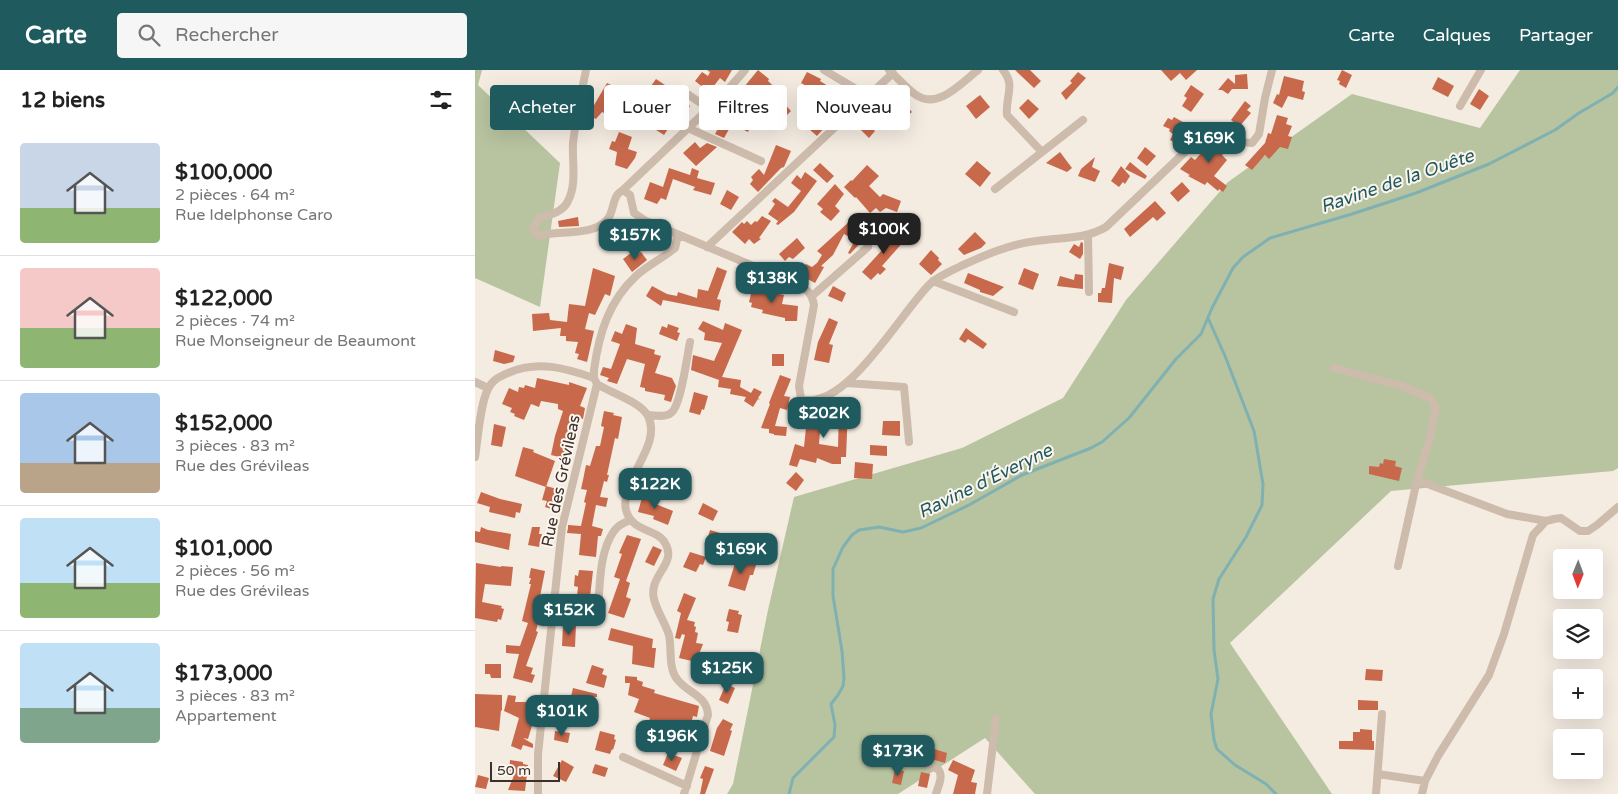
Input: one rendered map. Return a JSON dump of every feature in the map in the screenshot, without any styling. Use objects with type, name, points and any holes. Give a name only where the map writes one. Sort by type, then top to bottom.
[{"type":"street","points":[[585,70],[576,116],[572,189],[568,203],[556,213],[539,218],[533,229],[538,236],[547,233],[569,234],[601,225],[610,215],[618,192],[623,190],[686,130]]},
{"type":"street","points":[[732,85],[745,70]]},
{"type":"street","points":[[824,70],[849,85]]},
{"type":"street","points":[[878,85],[891,71],[916,95],[931,100],[946,94],[977,70]]},
{"type":"street","points":[[1003,70],[1009,78],[1010,85],[1006,107],[1007,115],[1042,152]]},
{"type":"street","points":[[623,190],[630,194],[634,213],[639,217],[801,286],[812,296],[814,305],[813,315],[799,386],[801,399],[806,401],[815,400],[831,395],[856,375],[917,298],[933,281],[987,254],[1011,246],[1035,241],[1088,235],[1106,227],[1207,131],[1214,128],[1224,129],[1241,141],[1252,143],[1259,134],[1272,70]]},
{"type":"street","points":[[1459,106],[1481,70]]},
{"type":"street","points":[[689,127],[699,118]]},
{"type":"street","points":[[995,190],[1083,120]]},
{"type":"street","points":[[689,128],[761,161]]},
{"type":"street","points":[[707,247],[832,130]]},
{"type":"street","name":"Rue des Grévileas","points":[[538,794],[538,754],[562,527],[596,381],[595,360],[606,318],[619,294],[637,274],[675,248],[678,235]]},
{"type":"street","points":[[1088,235],[1089,292]]},
{"type":"street","points":[[812,296],[868,246]]},
{"type":"street","points":[[933,281],[1014,312]]},
{"type":"street","points":[[648,415],[664,416],[674,410],[679,399],[690,342]]},
{"type":"street","points":[[475,457],[488,388],[495,378],[526,367],[565,368],[596,381],[639,406],[648,415],[650,438],[628,489],[626,510],[631,520],[643,530],[659,536],[666,544],[669,556],[665,566],[654,582],[654,599],[669,635],[676,679],[700,697],[708,709],[686,790],[623,757]]},
{"type":"street","points":[[1334,368],[1401,386],[1430,398],[1436,408],[1429,442],[1417,480],[1398,566]]},
{"type":"street","points":[[475,382],[488,388]]},
{"type":"street","points":[[847,383],[904,387],[909,442]]},
{"type":"street","points":[[1417,480],[1507,514],[1546,521],[1561,518],[1581,531],[1588,531],[1618,507]]},
{"type":"street","points":[[598,611],[601,573],[606,550],[615,529],[631,520]]},
{"type":"street","points":[[1422,794],[1425,782],[1438,756],[1489,675],[1504,634],[1533,535],[1546,521]]},
{"type":"street","points":[[1376,794],[1382,714]]},
{"type":"street","points":[[987,794],[996,719]]},
{"type":"street","points":[[918,762],[940,771],[941,777],[936,794]]},
{"type":"street","points":[[1378,774],[1425,782]]},
{"type":"green space","points":[[475,70],[482,70],[478,85],[490,96],[490,130],[525,130],[560,163],[540,307],[475,278]]},
{"type":"green space","points":[[1520,70],[1618,70],[1618,468],[1613,471],[1391,491],[1230,643],[1332,794],[1035,794],[985,738],[898,794],[727,794],[733,784],[768,610],[794,497],[962,448],[1063,398],[1126,300],[1228,182],[1352,94],[1480,128]]},
{"type":"building","points":[[707,70],[732,70],[725,82],[720,78],[714,85],[700,85],[695,81],[702,72],[708,76],[710,72]]},
{"type":"building","points":[[758,70],[769,79],[768,81],[772,85],[746,85]]},
{"type":"building","points":[[1015,70],[1030,70],[1041,81],[1034,88]]},
{"type":"building","points":[[1161,70],[1197,70],[1186,80],[1180,73],[1171,81]]},
{"type":"building","points":[[1342,70],[1352,75],[1346,88],[1339,84],[1340,81],[1337,80]]},
{"type":"building","points":[[807,72],[821,79],[820,81],[826,85],[805,85],[801,83]]},
{"type":"building","points":[[1078,72],[1086,78],[1066,100],[1061,93],[1072,83],[1070,81]]},
{"type":"building","points":[[1247,74],[1248,89],[1232,89],[1228,94],[1218,90],[1228,78],[1235,84],[1235,75]]},
{"type":"building","points":[[1284,76],[1304,81],[1302,91],[1305,92],[1303,100],[1288,96],[1282,108],[1273,103],[1277,94],[1279,95]]},
{"type":"building","points":[[1438,77],[1454,86],[1448,97],[1432,89]]},
{"type":"building","points":[[656,79],[665,85],[652,85]]},
{"type":"building","points":[[1191,85],[1204,94],[1191,112],[1182,106],[1187,98],[1184,96]]},
{"type":"building","points":[[604,88],[604,113],[602,112],[596,119],[594,118],[594,105]]},
{"type":"building","points":[[1479,89],[1489,96],[1480,110],[1470,104]]},
{"type":"building","points":[[980,95],[990,107],[976,119],[966,106]]},
{"type":"building","points":[[1028,99],[1039,109],[1029,119],[1019,108]]},
{"type":"building","points":[[1245,101],[1251,106],[1247,110],[1251,113],[1239,127],[1231,120]]},
{"type":"building","points":[[787,107],[791,111],[787,115]]},
{"type":"building","points":[[1277,115],[1288,118],[1286,124],[1292,126],[1288,136],[1292,137],[1288,149],[1280,147],[1269,159],[1265,155],[1252,170],[1245,165],[1265,143],[1268,133],[1271,134]]},
{"type":"building","points":[[1174,117],[1190,126],[1179,145],[1170,140],[1173,134],[1169,131],[1170,129],[1163,126],[1168,118],[1172,120]]},
{"type":"building","points":[[656,130],[667,130],[664,135]]},
{"type":"building","points":[[717,130],[729,130],[724,138],[715,134]]},
{"type":"building","points":[[810,130],[822,130],[817,136]]},
{"type":"building","points":[[861,130],[875,131],[869,138]]},
{"type":"building","points":[[619,132],[632,137],[628,149],[637,152],[627,169],[615,165],[617,152],[609,149],[612,141],[615,142]]},
{"type":"building","points":[[1220,134],[1230,141],[1223,149],[1226,151],[1222,155],[1227,160],[1214,176],[1227,186],[1223,192],[1219,189],[1218,191],[1207,182],[1205,185],[1188,176],[1190,175],[1180,169],[1191,157],[1195,160]]},
{"type":"building","points":[[695,142],[700,148],[707,143],[717,147],[696,166],[683,153]]},
{"type":"building","points":[[776,145],[791,151],[784,167],[758,192],[750,184],[753,180],[751,177],[759,169],[764,175]]},
{"type":"building","points":[[1145,147],[1156,156],[1147,166],[1137,158]]},
{"type":"building","points":[[1060,152],[1072,168],[1067,172],[1046,163]]},
{"type":"building","points":[[1095,157],[1092,167],[1100,171],[1095,182],[1078,176],[1081,169]]},
{"type":"building","points":[[977,161],[991,173],[980,187],[965,174]]},
{"type":"building","points":[[1130,162],[1147,176],[1145,179],[1125,169]]},
{"type":"building","points":[[820,163],[834,176],[827,183],[813,170]]},
{"type":"building","points":[[867,165],[879,176],[869,186],[880,197],[883,194],[901,201],[897,212],[886,208],[880,212],[876,208],[870,213],[844,187]]},
{"type":"building","points":[[1121,166],[1130,176],[1125,184],[1123,182],[1119,187],[1111,181]]},
{"type":"building","points":[[669,168],[690,175],[692,168],[699,171],[697,178],[715,183],[711,195],[693,190],[695,187],[673,179],[666,200],[661,198],[657,204],[644,199],[650,182],[663,187]]},
{"type":"building","points":[[805,172],[817,181],[794,212],[778,225],[776,224],[784,213],[778,221],[768,214],[775,204],[772,201],[775,198],[788,207],[801,191],[791,183],[797,175],[801,179]]},
{"type":"building","points":[[1182,182],[1190,191],[1178,202],[1170,193]]},
{"type":"building","points":[[835,184],[844,194],[835,206],[840,211],[831,221],[820,212],[823,209],[817,204]]},
{"type":"building","points":[[727,190],[739,197],[731,210],[720,204]]},
{"type":"building","points":[[1155,201],[1166,213],[1157,221],[1153,217],[1130,237],[1124,229]]},
{"type":"building","points":[[762,216],[771,221],[759,238],[761,239],[754,244],[749,239],[745,244],[732,232],[742,222],[744,224],[747,221],[751,225]]},
{"type":"building","points":[[578,217],[579,226],[559,227],[558,221]]},
{"type":"building","points":[[850,221],[850,226],[852,224],[856,227],[861,227],[869,234],[850,254],[848,253],[855,240],[844,234],[833,255],[821,266],[824,267],[815,283],[800,275],[806,264],[812,267],[817,263],[822,255],[817,251]]},
{"type":"building","points":[[894,230],[905,240],[882,266],[886,269],[880,275],[878,273],[871,280],[862,272],[883,249],[880,247]]},
{"type":"building","points":[[975,232],[986,243],[981,248],[964,255],[958,249]]},
{"type":"building","points":[[797,238],[805,248],[793,259],[789,257],[785,261],[779,254]]},
{"type":"building","points":[[1081,242],[1083,243],[1083,254],[1080,259],[1069,252],[1074,244],[1079,247]]},
{"type":"building","points":[[931,250],[942,264],[931,275],[919,264]]},
{"type":"building","points":[[641,252],[647,260],[632,272],[623,259],[631,253],[635,257]]},
{"type":"building","points":[[1109,263],[1124,267],[1121,280],[1114,278],[1112,303],[1098,302],[1098,293],[1101,293],[1102,288],[1105,288]]},
{"type":"building","points":[[717,267],[727,271],[717,299],[721,300],[719,311],[663,300],[661,306],[646,296],[652,286],[667,294],[677,296],[678,292],[697,298],[698,289],[708,291]]},
{"type":"building","points":[[593,268],[615,276],[610,296],[605,294],[595,315],[589,313],[585,329],[594,331],[587,362],[577,359],[579,354],[575,353],[578,342],[566,341],[566,336],[560,336],[561,328],[533,331],[532,314],[549,313],[550,320],[567,322],[569,304],[585,306]]},
{"type":"building","points":[[1024,268],[1039,274],[1033,290],[1018,284]]},
{"type":"building","points":[[968,273],[1004,287],[993,296],[980,292],[980,290],[964,283]]},
{"type":"building","points":[[1075,274],[1083,275],[1083,289],[1057,286],[1060,276],[1074,280]]},
{"type":"building","points":[[754,282],[762,284],[760,290],[784,295],[782,304],[798,306],[797,321],[785,321],[785,318],[762,313],[763,310],[751,307],[752,303],[749,302]]},
{"type":"building","points":[[833,286],[846,293],[842,302],[828,296]]},
{"type":"building","points":[[829,318],[838,322],[829,344],[833,345],[829,363],[814,360],[818,342]]},
{"type":"building","points":[[703,321],[723,330],[725,323],[742,330],[722,377],[741,380],[740,387],[751,393],[754,388],[762,392],[758,398],[760,400],[758,399],[753,407],[744,401],[746,397],[730,394],[731,389],[718,387],[719,380],[691,370],[693,355],[714,361],[722,343],[704,340],[705,333],[698,329]]},
{"type":"building","points":[[626,324],[637,328],[635,344],[655,350],[654,354],[661,356],[655,373],[672,378],[676,386],[671,402],[664,400],[665,395],[645,391],[645,388],[640,387],[645,364],[627,359],[617,384],[607,381],[609,378],[600,375],[603,367],[611,369],[620,344],[611,341],[615,331],[622,334]]},
{"type":"building","points":[[668,324],[679,328],[677,332],[680,333],[677,341],[659,334],[662,326],[667,328]]},
{"type":"building","points":[[966,328],[987,344],[983,349],[968,339],[965,343],[959,339]]},
{"type":"building","points":[[495,350],[515,356],[513,362],[504,364],[493,361]]},
{"type":"building","points":[[772,354],[784,354],[784,366],[772,366]]},
{"type":"building","points":[[780,375],[791,379],[784,396],[790,397],[787,410],[780,408],[775,426],[787,427],[786,436],[774,435],[769,433],[769,429],[761,428]]},
{"type":"building","points":[[537,378],[569,385],[569,382],[587,388],[580,406],[585,408],[583,419],[575,416],[567,439],[569,439],[564,458],[551,455],[563,411],[558,409],[558,404],[541,401],[539,407],[531,404],[524,420],[510,412],[512,408],[502,404],[509,388],[518,392],[519,387],[524,388],[525,385],[535,388]]},
{"type":"building","points":[[694,392],[708,396],[704,410],[702,409],[700,415],[689,412]]},
{"type":"building","points":[[852,397],[854,411],[848,410],[846,457],[841,457],[841,464],[832,464],[817,458],[816,463],[800,459],[797,467],[789,465],[795,444],[804,447],[807,418],[821,419],[819,444],[838,447],[839,409],[835,410],[833,401]]},
{"type":"building","points":[[604,411],[622,417],[618,439],[615,438],[607,475],[609,475],[607,482],[604,481],[600,497],[608,498],[606,507],[596,505],[592,526],[603,529],[601,536],[598,536],[596,557],[579,555],[581,534],[567,533],[568,525],[581,526],[587,490],[581,489],[586,465],[590,466],[596,446],[600,446],[604,427],[601,426]]},
{"type":"building","points":[[883,421],[900,421],[900,436],[882,435]]},
{"type":"building","points":[[494,424],[506,427],[502,447],[491,445]]},
{"type":"building","points":[[870,445],[887,446],[887,456],[870,455]]},
{"type":"building","points":[[523,447],[534,450],[533,452],[555,461],[546,487],[515,476]]},
{"type":"building","points":[[1384,459],[1396,461],[1395,466],[1402,468],[1399,481],[1369,474],[1369,466],[1379,467],[1380,463],[1383,464]]},
{"type":"building","points":[[855,462],[873,464],[872,479],[854,478]]},
{"type":"building","points":[[796,472],[804,480],[796,491],[786,483]]},
{"type":"building","points":[[546,486],[561,490],[554,510],[545,507],[547,501],[542,500]]},
{"type":"building","points":[[481,492],[522,504],[520,513],[516,512],[515,518],[489,512],[490,507],[477,503]]},
{"type":"building","points":[[643,494],[655,497],[653,503],[673,511],[668,525],[653,519],[654,516],[638,512]]},
{"type":"building","points":[[703,503],[718,511],[713,521],[698,514]]},
{"type":"building","points":[[481,527],[511,534],[509,550],[475,542],[475,531],[480,532]]},
{"type":"building","points":[[532,527],[540,527],[539,534],[542,534],[539,547],[528,545]]},
{"type":"building","points":[[710,530],[736,540],[731,556],[722,553],[724,546],[707,541]]},
{"type":"building","points":[[627,535],[641,539],[626,581],[630,583],[626,597],[631,599],[624,618],[608,613],[620,579],[614,577],[622,554],[619,553]]},
{"type":"building","points":[[653,546],[662,550],[654,566],[645,562]]},
{"type":"building","points":[[690,552],[706,557],[703,565],[700,564],[696,572],[683,567]]},
{"type":"building","points":[[736,560],[756,565],[753,575],[750,575],[745,591],[728,586]]},
{"type":"building","points":[[476,563],[513,567],[511,586],[485,584],[482,602],[502,606],[501,608],[504,609],[501,620],[498,619],[497,622],[475,618]]},
{"type":"building","points":[[531,568],[545,571],[538,607],[542,608],[536,631],[538,632],[526,666],[533,668],[531,674],[535,675],[532,683],[513,678],[519,654],[506,653],[506,645],[520,646],[528,623],[522,621],[531,584],[529,584],[531,578],[529,578]]},
{"type":"building","points":[[579,570],[593,571],[588,614],[575,613],[578,587],[574,586],[575,575],[578,576]]},
{"type":"building","points":[[684,593],[696,598],[687,620],[695,622],[695,632],[698,633],[696,643],[703,644],[696,662],[679,658],[685,635],[682,634],[680,639],[675,638],[681,613],[677,611]]},
{"type":"building","points":[[729,609],[739,611],[738,614],[742,615],[738,633],[727,631],[729,622],[726,621]]},
{"type":"building","points":[[563,625],[576,625],[575,647],[562,646]]},
{"type":"building","points":[[611,628],[653,639],[652,648],[656,648],[654,668],[632,664],[633,646],[608,640]]},
{"type":"building","points":[[701,660],[714,665],[710,677],[696,672]]},
{"type":"building","points":[[485,664],[501,664],[501,678],[491,678],[490,674],[485,674]]},
{"type":"building","points":[[592,665],[604,669],[602,674],[607,676],[604,688],[586,683]]},
{"type":"building","points":[[1366,669],[1383,670],[1382,681],[1365,680]]},
{"type":"building","points":[[625,676],[637,677],[637,680],[643,682],[642,686],[655,690],[654,693],[699,706],[697,717],[693,716],[689,732],[692,733],[692,738],[685,750],[670,748],[672,745],[659,739],[660,737],[645,731],[650,718],[634,712],[639,699],[628,695],[630,683],[625,683]]},
{"type":"building","points":[[726,684],[735,688],[728,704],[719,700]]},
{"type":"building","points":[[573,688],[597,694],[597,697],[580,697],[577,711],[568,709]]},
{"type":"building","points":[[475,694],[502,695],[499,731],[475,727]]},
{"type":"building","points":[[508,695],[516,696],[515,702],[537,702],[536,719],[534,719],[528,739],[523,738],[533,744],[533,748],[523,745],[521,750],[511,746],[519,718],[504,711]]},
{"type":"building","points":[[1358,700],[1378,701],[1378,710],[1358,710]]},
{"type":"building","points":[[723,719],[733,724],[724,756],[710,751],[717,728]]},
{"type":"building","points":[[1360,729],[1372,730],[1374,750],[1339,749],[1339,741],[1353,741],[1353,732],[1360,732]]},
{"type":"building","points":[[555,731],[570,733],[568,743],[554,740]]},
{"type":"building","points":[[600,731],[615,735],[614,739],[616,740],[610,754],[595,750]]},
{"type":"building","points":[[905,738],[917,741],[914,756],[901,753]]},
{"type":"building","points":[[934,749],[947,753],[945,763],[931,759]]},
{"type":"building","points":[[668,753],[682,758],[676,771],[663,765]]},
{"type":"building","points":[[510,760],[523,762],[523,764],[528,765],[525,791],[508,790],[515,773],[509,773]]},
{"type":"building","points":[[562,760],[574,767],[566,782],[553,776]]},
{"type":"building","points":[[953,760],[975,770],[971,782],[977,783],[975,794],[953,794],[958,775],[948,770]]},
{"type":"building","points":[[595,764],[608,768],[605,777],[592,773]]},
{"type":"building","points":[[705,766],[714,769],[705,794],[700,794],[703,779],[700,778]]},
{"type":"building","points":[[895,769],[904,771],[901,785],[892,783]]},
{"type":"building","points":[[921,772],[930,774],[927,788],[918,786]]},
{"type":"building","points":[[478,775],[489,778],[486,789],[475,787]]},
{"type":"waterway","name":"Ravine d'Éveryne","points":[[789,794],[793,778],[834,737],[835,725],[831,704],[843,686],[844,678],[842,651],[833,596],[833,569],[843,547],[852,535],[859,530],[879,527],[903,532],[921,528],[969,505],[1022,475],[1102,442],[1129,418],[1176,359],[1201,334],[1233,268],[1243,257],[1270,238],[1416,193],[1489,164],[1555,130],[1613,93],[1618,87]]},
{"type":"waterway","points":[[1208,318],[1254,431],[1263,484],[1262,505],[1246,537],[1219,579],[1213,599],[1214,650],[1218,679],[1211,714],[1214,740],[1217,749],[1235,765],[1266,784],[1276,794]]},
{"type":"water label","name":"Ravine de la Ouête","points":[[1397,181]]}]
